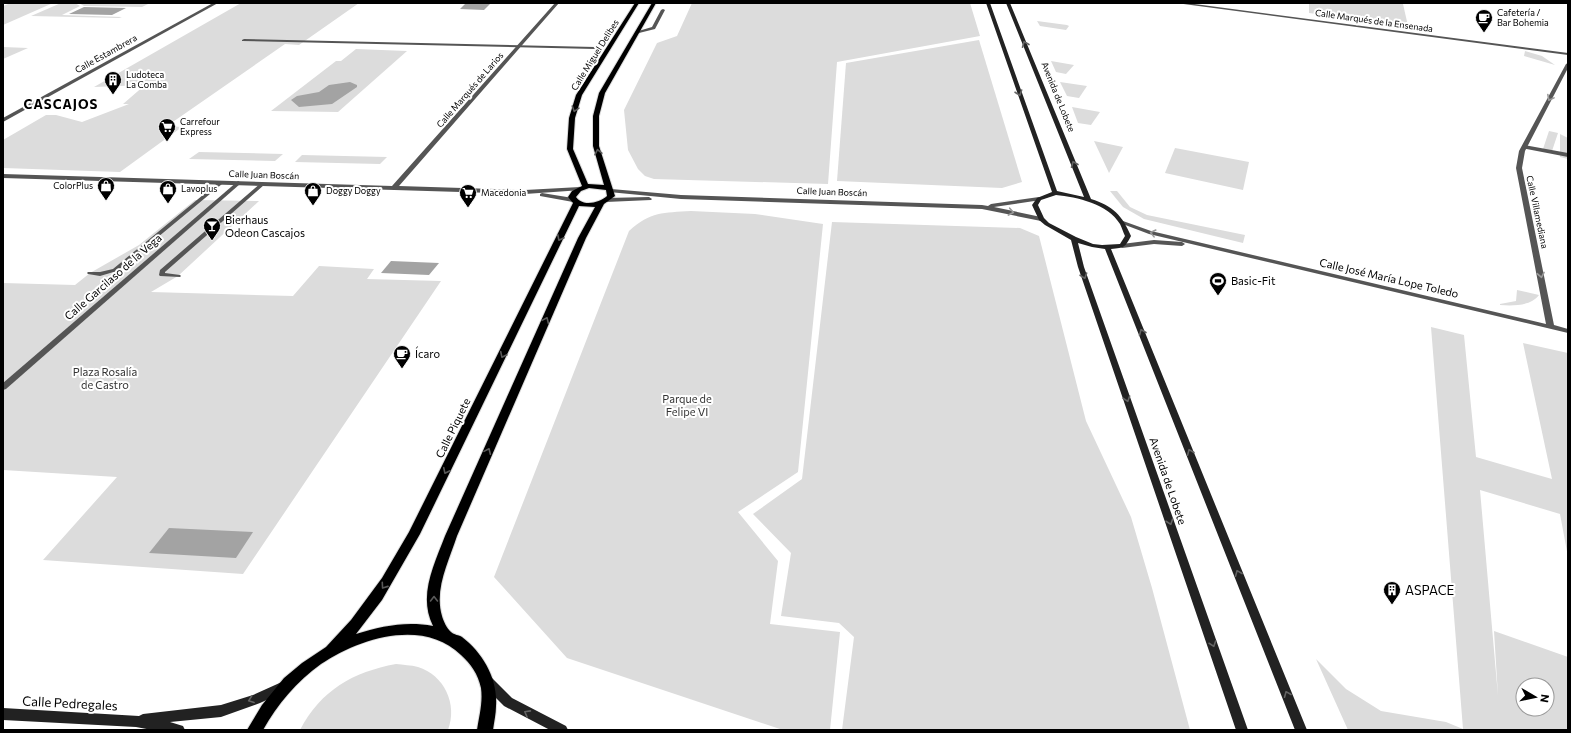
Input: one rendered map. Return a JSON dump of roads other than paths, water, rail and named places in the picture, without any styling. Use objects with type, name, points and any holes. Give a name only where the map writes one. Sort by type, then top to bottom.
[{"type":"main road","name":"Calle Miguel Delibes","points":[[583,188],[572,159],[570,149],[572,118],[579,95],[637,3]]},
{"type":"main road","points":[[445,635],[435,616],[434,596],[438,574],[451,536],[582,238],[604,202],[612,196],[596,146],[596,116],[602,93],[654,3]]},
{"type":"main road","points":[[988,3],[1055,193]]},
{"type":"main road","name":"Avenida de Lobete","points":[[1008,3],[1088,200]]},
{"type":"main road","points":[[583,188],[599,186],[610,190]]},
{"type":"main road","name":"Calle Piquete","points":[[331,651],[354,628],[375,600],[414,534],[575,201],[573,194],[583,188]]},
{"type":"main road","points":[[1055,193],[1073,194],[1104,208],[1122,223],[1128,236],[1122,246],[1108,249],[1090,246],[1074,239],[1041,219],[1035,205],[1039,199],[1055,193]]},
{"type":"main road","points":[[575,201],[588,205],[604,202]]},
{"type":"main road","name":"Avenida de Lobete","points":[[1074,239],[1081,267],[1242,730]]},
{"type":"main road","points":[[1108,249],[1301,730]]},
{"type":"main road","points":[[255,730],[265,711],[287,684],[300,672],[331,651],[355,640],[379,632],[403,629],[425,630],[445,635],[466,648],[480,666],[486,680],[489,701],[485,730]]},
{"type":"main road","points":[[486,680],[508,702],[562,730]]},
{"type":"main road","name":"Calle Pedregales","points":[[136,721],[221,711],[256,699],[287,684]]},
{"type":"main road","name":"Calle Pedregales","points":[[3,714],[136,721],[179,730]]},
{"type":"street","name":"Calle Estambrera","points":[[3,120],[216,3]]},
{"type":"street","name":"Calle Marqués de Larios","points":[[394,188],[557,3]]},
{"type":"street","name":"Calle Marqués de la Ensenada","points":[[1178,3],[1568,54]]},
{"type":"street","points":[[637,33],[654,28],[663,10]]},
{"type":"street","points":[[244,40],[595,48]]},
{"type":"street","name":"Calle Villamediana","points":[[1551,328],[1519,168],[1520,154],[1568,64]]},
{"type":"street","points":[[1524,147],[1568,155]]},
{"type":"street","name":"Calle Juan Boscán","points":[[3,176],[525,192],[583,188]]},
{"type":"street","name":"Calle Garcilaso de la Vega","points":[[90,273],[100,274],[115,270],[220,183]]},
{"type":"street","name":"Calle Garcilaso de la Vega","points":[[3,387],[238,183]]},
{"type":"street","points":[[178,276],[162,275],[162,271],[262,184]]},
{"type":"street","name":"Calle Juan Boscán","points":[[610,190],[681,197],[982,207],[1041,219]]},
{"type":"street","name":"Calle Juan Boscán","points":[[525,192],[575,201]]},
{"type":"street","name":"Calle Juan Boscán","points":[[604,202],[681,197]]},
{"type":"street","name":"Calle Juan Boscán","points":[[982,207],[1039,199]]},
{"type":"street","name":"Calle José María Lope Toledo","points":[[1122,223],[1149,232],[1568,331]]},
{"type":"street","name":"Calle José María Lope Toledo","points":[[1122,246],[1154,242],[1205,245]]},
{"type":"place","name":"Cafetería / Bar Bohemia","points":[[1484,33]]},
{"type":"place","name":"Ludoteca La Comba","points":[[113,95]]},
{"type":"place","name":"Carrefour Express","points":[[167,142]]},
{"type":"place","name":"ColorPlus","points":[[106,201]]},
{"type":"place","name":"Lavoplus","points":[[168,204]]},
{"type":"place","name":"Doggy Doggy","points":[[313,206]]},
{"type":"place","name":"Macedonia","points":[[468,208]]},
{"type":"place","name":"Bierhaus Odeon Cascajos","points":[[212,241]]},
{"type":"place","name":"Basic-Fit","points":[[1218,296]]},
{"type":"place","name":"Ícaro","points":[[402,369]]},
{"type":"place","name":"ASPACE","points":[[1392,605]]},
{"type":"district","name":"CASCAJOS","points":[[61,104]]},
{"type":"park label","name":"Plaza Rosalía de Castro","points":[[105,378]]},
{"type":"park label","name":"Parque de Felipe VI","points":[[687,405]]}]
